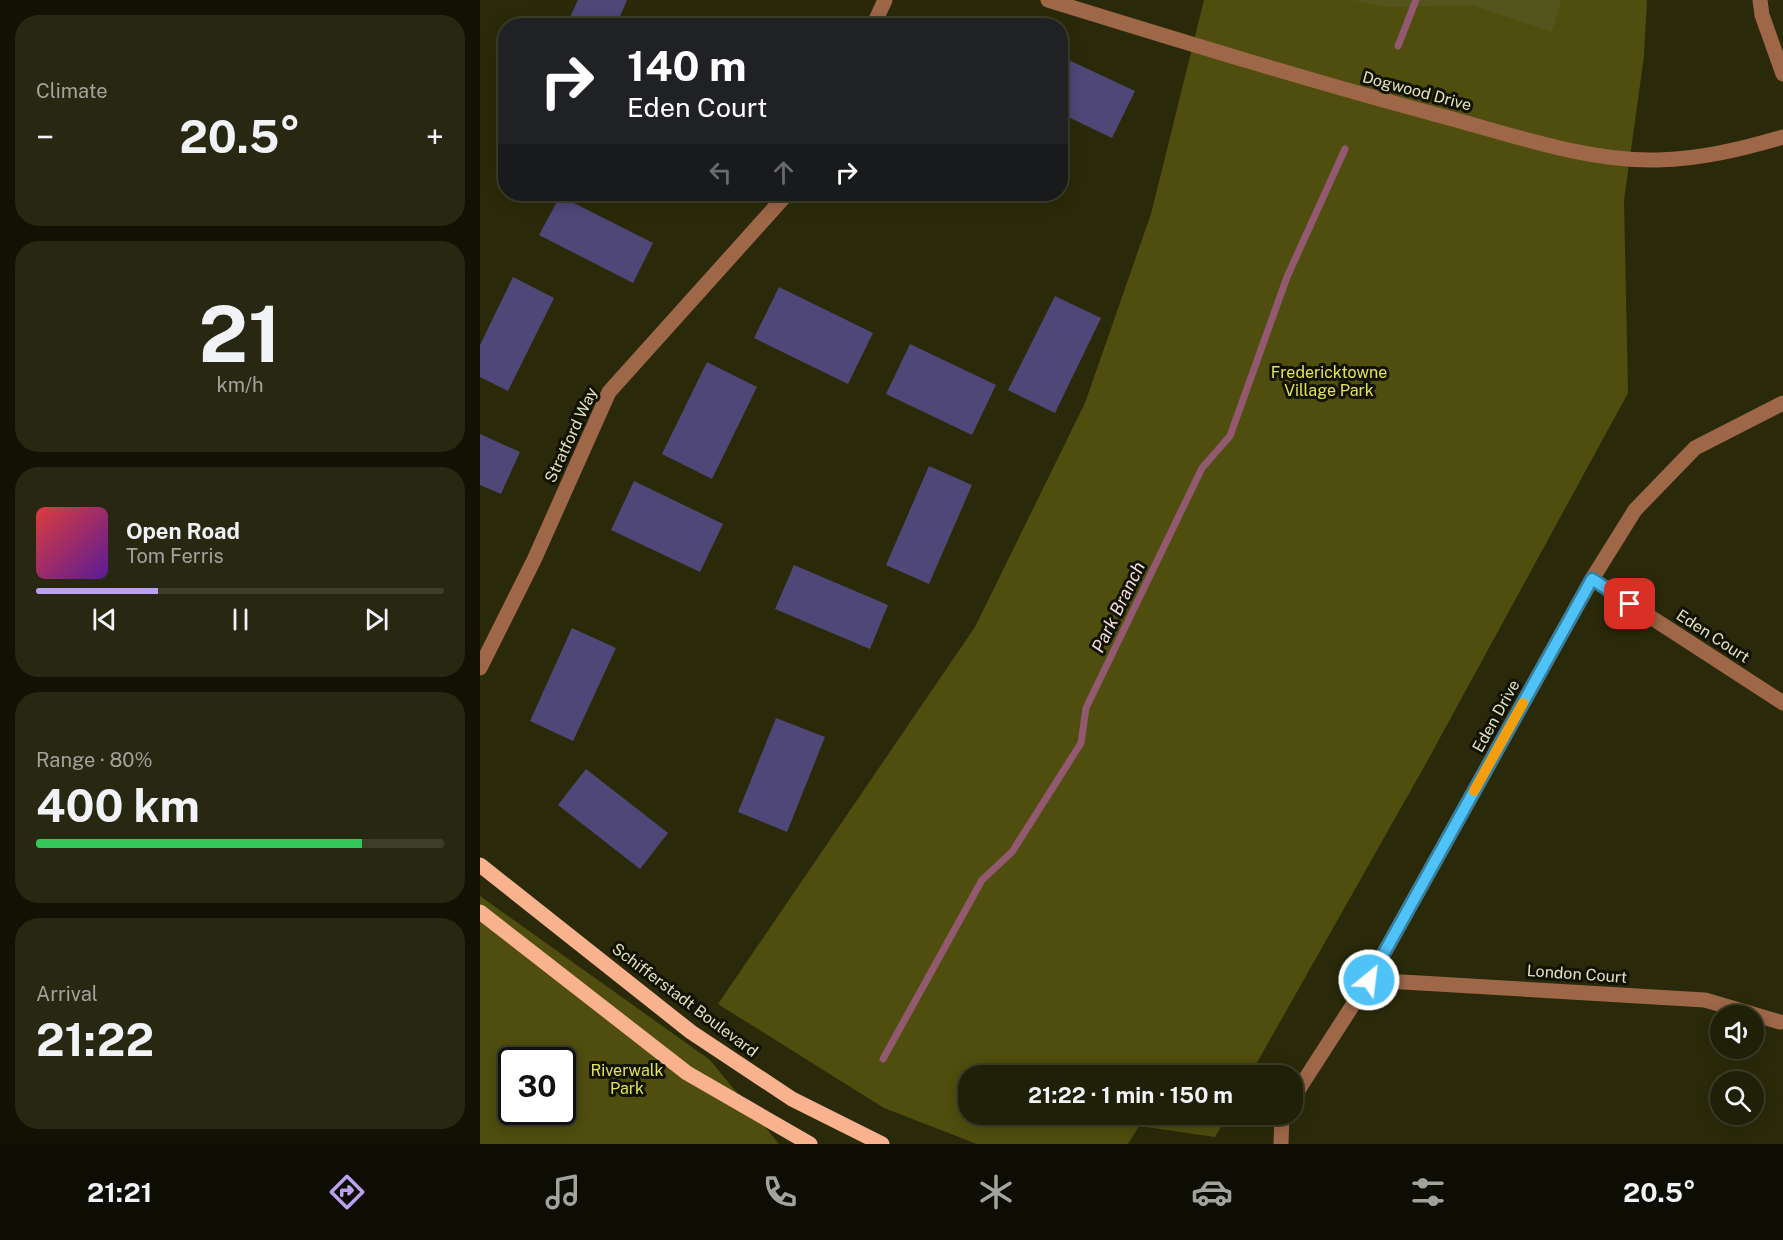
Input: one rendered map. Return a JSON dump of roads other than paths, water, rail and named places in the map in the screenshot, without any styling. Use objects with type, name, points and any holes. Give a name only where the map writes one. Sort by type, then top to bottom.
[{"type":"main road","name":"Schifferstadt Boulevard","points":[[480,865],[691,1032],[792,1099],[882,1144]]},
{"type":"main road","points":[[480,912],[687,1073],[810,1144]]},
{"type":"street","points":[[877,18],[885,0]]},
{"type":"street","name":"Dogwood Drive","points":[[1048,0],[1245,62],[1541,143],[1608,158],[1657,160],[1701,157],[1783,137]]},
{"type":"street","points":[[1760,0],[1762,15],[1783,74]]},
{"type":"street","name":"Stratford Way","points":[[480,668],[534,560],[609,392],[781,201]]},
{"type":"street","name":"Eden Drive","points":[[1303,1082],[1369,980],[1592,579],[1635,510],[1695,448],[1783,403]]},
{"type":"street","name":"Eden Court","points":[[1592,579],[1783,703]]},
{"type":"street","name":"London Court","points":[[1369,980],[1705,1000],[1780,1022]]},
{"type":"street","points":[[1281,1144],[1282,1125]]},
{"type":"waterway","name":"Park Branch","points":[[1398,46],[1416,0]]},
{"type":"waterway","name":"Park Branch","points":[[883,1059],[982,880],[1012,852],[1081,743],[1086,708],[1202,468],[1230,436],[1287,277],[1345,149]]},
{"type":"park label","name":"Fredericktowne Village Park","points":[[1329,381]]},
{"type":"park label","name":"Riverwalk Park","points":[[627,1079]]}]
